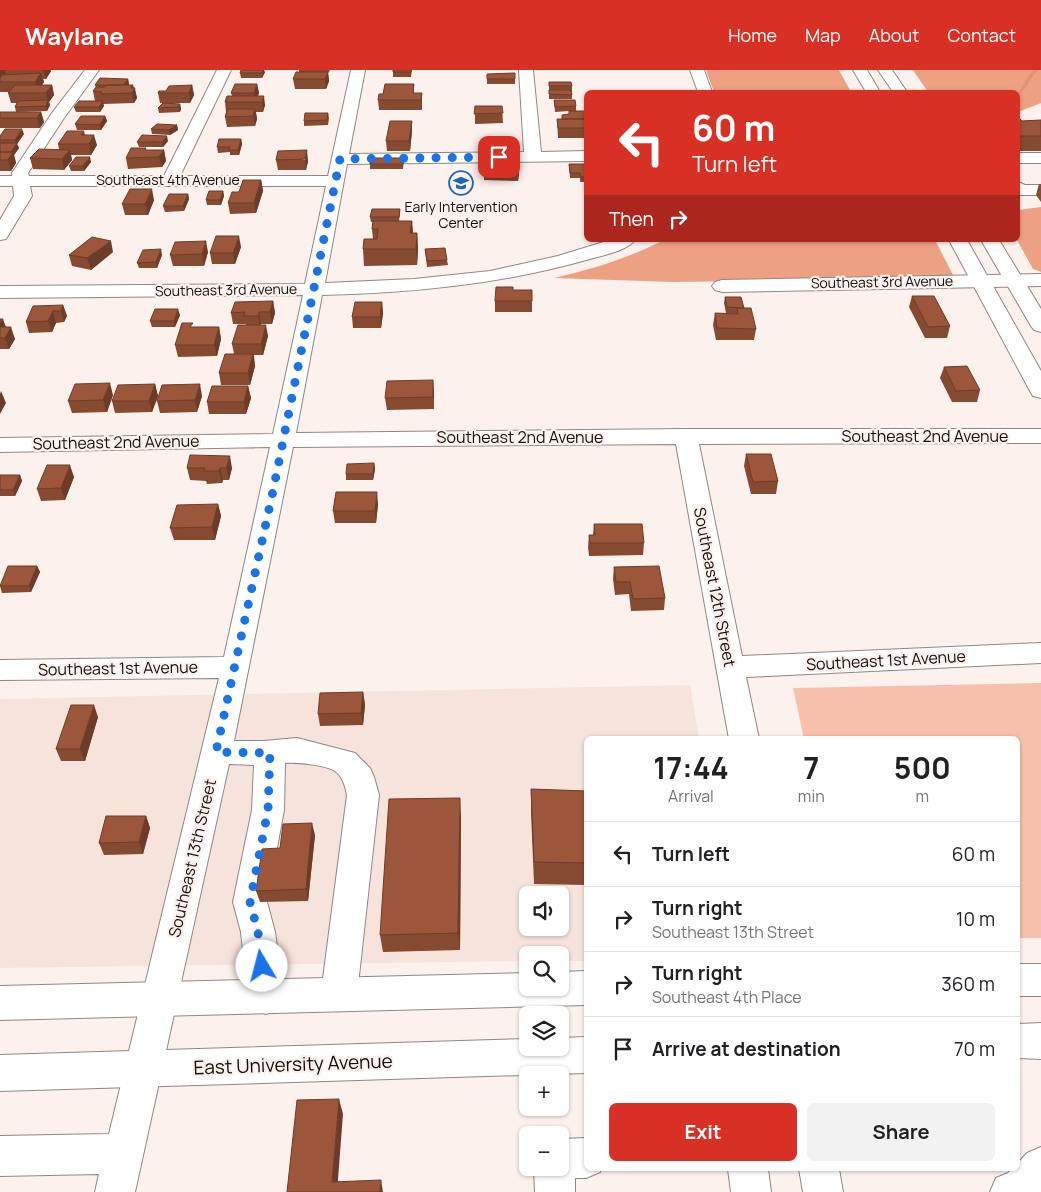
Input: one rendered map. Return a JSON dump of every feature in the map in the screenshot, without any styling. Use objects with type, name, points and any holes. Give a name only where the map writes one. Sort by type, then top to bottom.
[{"type":"main road","points":[[0,234],[23,196],[20,173],[58,116],[92,70]]},
{"type":"main road","points":[[170,180],[224,70]]},
{"type":"main road","name":"Southeast 13th Street","points":[[115,1192],[236,667],[358,70]]},
{"type":"main road","points":[[526,70],[533,157]]},
{"type":"main road","points":[[697,70],[704,90]]},
{"type":"main road","points":[[860,70],[872,90]]},
{"type":"main road","points":[[885,70],[899,90]]},
{"type":"main road","name":"Southeast 4th Avenue","points":[[0,181],[170,180],[533,157],[584,156]]},
{"type":"main road","points":[[1020,158],[1041,158]]},
{"type":"main road","points":[[1020,172],[1041,172]]},
{"type":"main road","points":[[1020,189],[1041,184]]},
{"type":"main road","points":[[1020,189],[1041,190]]},
{"type":"main road","name":"Southeast 3rd Avenue","points":[[0,292],[389,288],[483,279],[553,264],[620,242]]},
{"type":"main road","points":[[959,242],[1041,391]]},
{"type":"main road","points":[[991,242],[1041,326]]},
{"type":"main road","name":"Southeast 3rd Avenue","points":[[722,286],[1041,280]]},
{"type":"main road","name":"Southeast 12th Street","points":[[686,436],[743,736]]},
{"type":"main road","name":"Southeast 2nd Avenue","points":[[0,444],[283,439],[1041,436]]},
{"type":"main road","name":"Southeast 1st Avenue","points":[[731,668],[1041,653]]},
{"type":"main road","name":"Southeast 1st Avenue","points":[[0,670],[236,667]]},
{"type":"main road","points":[[216,752],[270,753],[297,750],[344,761],[359,777],[362,795],[339,994]]},
{"type":"main road","points":[[266,996],[258,932],[250,902],[268,810],[270,753]]},
{"type":"main road","points":[[1020,980],[1041,980]]},
{"type":"main road","points":[[0,1002],[584,988]]},
{"type":"main road","points":[[1020,1042],[1041,1041]]},
{"type":"main road","name":"East University Avenue","points":[[0,1073],[584,1055]]},
{"type":"main road","points":[[0,1156],[124,1154]]},
{"type":"main road","points":[[1020,1160],[1041,1157]]},
{"type":"main road","points":[[569,1159],[584,1158]]},
{"type":"main road","points":[[1010,1192],[1021,1188],[1041,1167]]},
{"type":"main road","points":[[748,1171],[751,1192]]},
{"type":"main road","points":[[819,1171],[823,1192]]},
{"type":"main road","points":[[554,1176],[555,1192]]},
{"type":"shaded area","points":[[706,70],[839,70],[850,90],[713,90]]},
{"type":"shaded area","points":[[913,70],[1041,70],[1041,103],[1020,111],[1020,90],[927,90]]},
{"type":"shaded area","points":[[1041,207],[1041,272],[1033,269],[1018,242],[1020,242],[1020,210]]},
{"type":"shaded area","points":[[660,242],[936,242],[953,275],[946,278],[673,282],[554,278],[583,271]]},
{"type":"shaded area","points":[[1041,683],[1041,938],[1020,938],[1020,736],[803,736],[793,688]]},
{"type":"shaded area","points":[[690,685],[698,736],[584,736],[584,961],[569,961],[569,946],[519,946],[519,961],[0,968],[0,699]]},
{"type":"building","points":[[241,70],[263,70],[262,73],[240,73]]},
{"type":"building","points":[[393,70],[411,70],[411,72],[393,72]]},
{"type":"building","points":[[296,72],[328,72],[325,79],[293,79]]},
{"type":"building","points":[[41,73],[35,82],[0,82],[2,75]]},
{"type":"building","points":[[515,73],[515,79],[487,79],[487,74]]},
{"type":"building","points":[[100,78],[128,79],[124,85],[95,85]]},
{"type":"building","points":[[549,82],[571,82],[572,86],[549,86]]},
{"type":"building","points":[[235,84],[257,84],[254,93],[231,93]]},
{"type":"building","points":[[385,84],[414,84],[413,93],[422,93],[421,100],[378,100],[379,94],[383,94]]},
{"type":"building","points":[[15,85],[52,85],[46,93],[8,93]]},
{"type":"building","points":[[107,85],[133,85],[131,88],[135,88],[132,93],[101,94],[102,92],[93,91],[96,87],[105,87]]},
{"type":"building","points":[[192,85],[189,93],[158,93],[159,91],[166,91],[169,86]]},
{"type":"building","points":[[549,90],[571,90],[572,95],[549,94]]},
{"type":"building","points":[[227,96],[264,96],[262,102],[225,102]]},
{"type":"building","points":[[48,100],[46,106],[15,107],[18,101]]},
{"type":"building","points":[[554,100],[575,100],[576,106],[555,107]]},
{"type":"building","points":[[79,101],[103,101],[99,107],[74,107]]},
{"type":"building","points":[[163,103],[180,104],[179,107],[158,108]]},
{"type":"building","points":[[475,106],[502,106],[503,113],[474,114]]},
{"type":"building","points":[[228,109],[255,109],[253,116],[225,117]]},
{"type":"building","points":[[569,111],[584,111],[584,119],[562,119],[562,115],[569,114]]},
{"type":"building","points":[[0,112],[41,112],[37,118],[0,118]]},
{"type":"building","points":[[305,113],[328,113],[327,120],[304,121]]},
{"type":"building","points":[[81,116],[105,116],[100,125],[75,124]]},
{"type":"building","points":[[557,119],[584,119],[584,128],[558,128]]},
{"type":"building","points":[[1020,119],[1022,121],[1041,120],[1041,136],[1020,136]]},
{"type":"building","points":[[390,121],[412,121],[409,141],[386,141]]},
{"type":"building","points":[[157,124],[177,125],[169,130],[151,129]]},
{"type":"building","points":[[5,129],[22,129],[15,140],[0,140],[0,136]]},
{"type":"building","points":[[67,131],[84,131],[81,135],[94,135],[89,144],[58,144]]},
{"type":"building","points":[[142,135],[167,136],[162,142],[137,142]]},
{"type":"building","points":[[219,139],[241,139],[238,150],[229,150],[230,147],[217,147]]},
{"type":"building","points":[[0,143],[17,143],[11,152],[0,152]]},
{"type":"building","points":[[131,148],[164,150],[159,157],[126,158]]},
{"type":"building","points":[[39,149],[70,150],[62,159],[30,158]]},
{"type":"building","points":[[307,150],[305,159],[276,160],[278,151]]},
{"type":"building","points":[[0,152],[13,152],[8,160],[0,160]]},
{"type":"building","points":[[76,157],[90,157],[83,166],[69,166]]},
{"type":"building","points":[[371,158],[404,158],[403,164],[370,164]]},
{"type":"building","points":[[485,161],[519,162],[518,171],[484,170]]},
{"type":"building","points":[[569,164],[584,164],[584,177],[581,177],[580,173],[570,173]]},
{"type":"building","points":[[243,180],[261,180],[254,203],[228,203],[232,192],[239,192]]},
{"type":"building","points":[[130,189],[152,189],[145,204],[122,204]]},
{"type":"building","points":[[209,191],[223,191],[220,200],[206,200]]},
{"type":"building","points":[[169,194],[188,194],[183,206],[163,206]]},
{"type":"building","points":[[372,209],[400,209],[399,217],[370,217]]},
{"type":"building","points":[[373,221],[412,221],[410,233],[417,233],[416,249],[363,249],[364,239],[377,239],[378,229],[372,229]]},
{"type":"building","points":[[216,236],[239,236],[233,253],[210,253]]},
{"type":"building","points":[[92,237],[111,241],[87,258],[69,255]]},
{"type":"building","points":[[206,241],[202,254],[170,255],[175,242]]},
{"type":"building","points":[[445,248],[447,260],[427,261],[425,249]]},
{"type":"building","points":[[161,249],[156,262],[137,263],[143,250]]},
{"type":"building","points":[[496,287],[513,287],[513,290],[532,290],[532,301],[495,301]]},
{"type":"building","points":[[912,296],[934,296],[950,326],[928,327]]},
{"type":"building","points":[[725,297],[741,297],[744,308],[727,307]]},
{"type":"building","points":[[273,301],[270,312],[259,312],[258,316],[244,316],[245,312],[231,313],[235,302]]},
{"type":"building","points":[[355,302],[382,302],[380,317],[352,317]]},
{"type":"building","points":[[63,305],[61,311],[53,311],[48,321],[26,322],[33,306]]},
{"type":"building","points":[[737,308],[751,308],[756,329],[717,328],[715,313],[738,314]]},
{"type":"building","points":[[155,309],[178,309],[174,321],[150,321]]},
{"type":"building","points":[[182,323],[193,323],[190,327],[219,327],[214,345],[175,345]]},
{"type":"building","points":[[238,325],[266,325],[261,344],[232,344]]},
{"type":"building","points":[[0,327],[11,327],[5,338],[0,338]]},
{"type":"building","points":[[225,354],[253,354],[248,373],[219,373]]},
{"type":"building","points":[[967,366],[980,390],[956,391],[944,367]]},
{"type":"building","points":[[433,380],[433,397],[385,398],[387,381]]},
{"type":"building","points":[[110,383],[103,400],[68,401],[75,384]]},
{"type":"building","points":[[155,384],[149,401],[112,401],[118,385]]},
{"type":"building","points":[[200,384],[195,400],[157,401],[162,385]]},
{"type":"building","points":[[212,386],[248,386],[244,402],[207,402]]},
{"type":"building","points":[[746,454],[771,454],[778,481],[753,482]]},
{"type":"building","points":[[190,455],[230,456],[226,468],[220,468],[219,471],[204,471],[205,468],[187,468]]},
{"type":"building","points":[[374,463],[373,474],[346,474],[347,464]]},
{"type":"building","points":[[47,465],[70,465],[61,488],[37,489]]},
{"type":"building","points":[[0,475],[20,475],[13,490],[0,490]]},
{"type":"building","points":[[336,492],[377,492],[375,511],[333,511]]},
{"type":"building","points":[[218,504],[212,527],[170,528],[177,505]]},
{"type":"building","points":[[594,524],[642,524],[644,543],[590,543],[589,535],[595,535]]},
{"type":"building","points":[[8,566],[37,566],[29,586],[0,586]]},
{"type":"building","points":[[659,566],[665,598],[633,599],[630,582],[616,582],[614,567]]},
{"type":"building","points":[[363,692],[361,713],[318,714],[320,693]]},
{"type":"building","points":[[71,705],[94,705],[80,749],[56,749]]},
{"type":"building","points":[[531,789],[584,791],[584,863],[534,862]]},
{"type":"building","points":[[460,798],[458,933],[380,935],[389,799]]},
{"type":"building","points":[[106,816],[146,816],[139,842],[99,843]]},
{"type":"building","points":[[312,823],[306,889],[256,891],[262,849],[280,848],[283,824]]},
{"type":"building","points":[[339,1099],[332,1182],[381,1180],[380,1192],[287,1192],[297,1100]]},
{"type":"waterway","points":[[1020,93],[1036,70]]},
{"type":"place","name":"Early Intervention Center","points":[[461,183]]},
{"type":"route","points":[[262,966],[258,932],[250,902],[268,810],[270,753],[216,752],[273,491],[340,159],[499,157]]}]
